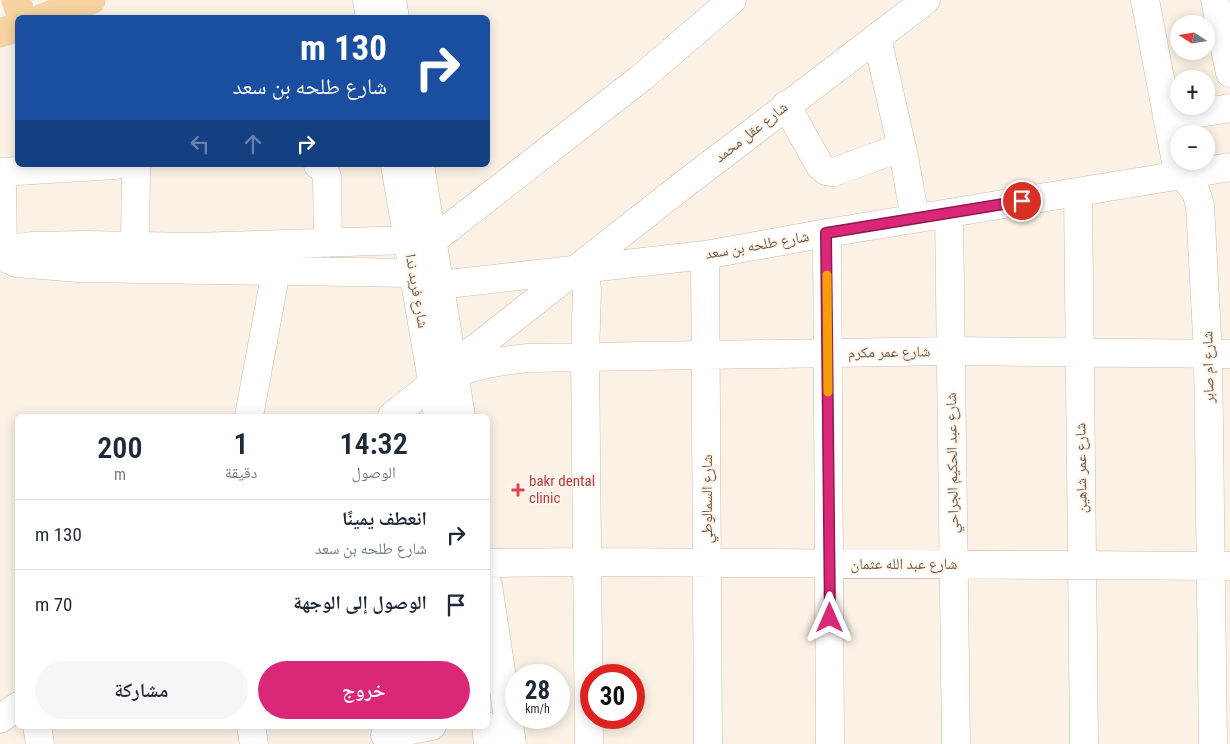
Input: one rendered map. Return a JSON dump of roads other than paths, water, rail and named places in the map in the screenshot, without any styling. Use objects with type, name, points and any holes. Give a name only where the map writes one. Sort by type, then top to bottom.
[{"type":"main road","points":[[0,6],[16,0],[21,15]]},
{"type":"main road","points":[[55,15],[90,6]]},
{"type":"main road","points":[[0,33],[15,28]]},
{"type":"street","points":[[367,0],[370,15]]},
{"type":"street","points":[[392,0],[394,15]]},
{"type":"street","points":[[1,256],[18,248],[33,246],[195,247],[420,241],[641,78],[732,0]]},
{"type":"street","name":"شارع عقل محمد","points":[[395,414],[447,375],[786,105],[926,0]]},
{"type":"street","name":"شارع ام صابر","points":[[1144,0],[1177,167],[1196,192],[1200,205],[1219,354],[1220,566],[1213,744]]},
{"type":"street","points":[[1215,0],[1230,73]]},
{"type":"street","points":[[877,38],[902,147],[915,218]]},
{"type":"street","points":[[786,105],[820,166],[826,171],[834,172],[902,147]]},
{"type":"street","points":[[1167,118],[1230,108]]},
{"type":"street","points":[[1,256],[1,172],[83,167]]},
{"type":"street","points":[[135,246],[136,167]]},
{"type":"street","points":[[321,167],[327,177],[328,243]]},
{"type":"street","name":"شارع فريد ندا","points":[[396,167],[420,241],[439,284],[447,375],[438,414]]},
{"type":"street","name":"شارع فريد ندا","points":[[420,167],[420,241],[414,273],[460,414]]},
{"type":"street","name":"شارع طلحه بن سعد","points":[[579,268],[705,255],[915,218],[1230,167]]},
{"type":"street","name":"شارع عمر شاهين","points":[[1078,192],[1084,744]]},
{"type":"street","name":"شارع عبد الحكيم الجراحي","points":[[949,213],[956,744]]},
{"type":"street","points":[[826,233],[830,744]]},
{"type":"street","name":"شارع السمالوطي","points":[[705,255],[708,744]]},
{"type":"street","points":[[1,256],[17,263],[63,267],[414,273]]},
{"type":"street","points":[[439,284],[579,268],[586,280],[589,744]]},
{"type":"street","points":[[249,414],[276,271]]},
{"type":"street","name":"شارع عمر مكرم","points":[[447,375],[503,361],[585,356],[951,351],[1219,354]]},
{"type":"street","name":"شارع عبد الله عثمان","points":[[490,563],[1220,566]]},
{"type":"street","points":[[490,598],[512,744]]},
{"type":"street","points":[[0,719],[15,708]]},
{"type":"street","points":[[38,729],[40,744]]},
{"type":"street","points":[[252,729],[254,744]]},
{"type":"street","points":[[385,735],[416,729]]},
{"type":"street","points":[[486,729],[488,744]]},
{"type":"place","name":"bakr dental clinic","points":[[518,490]]}]
